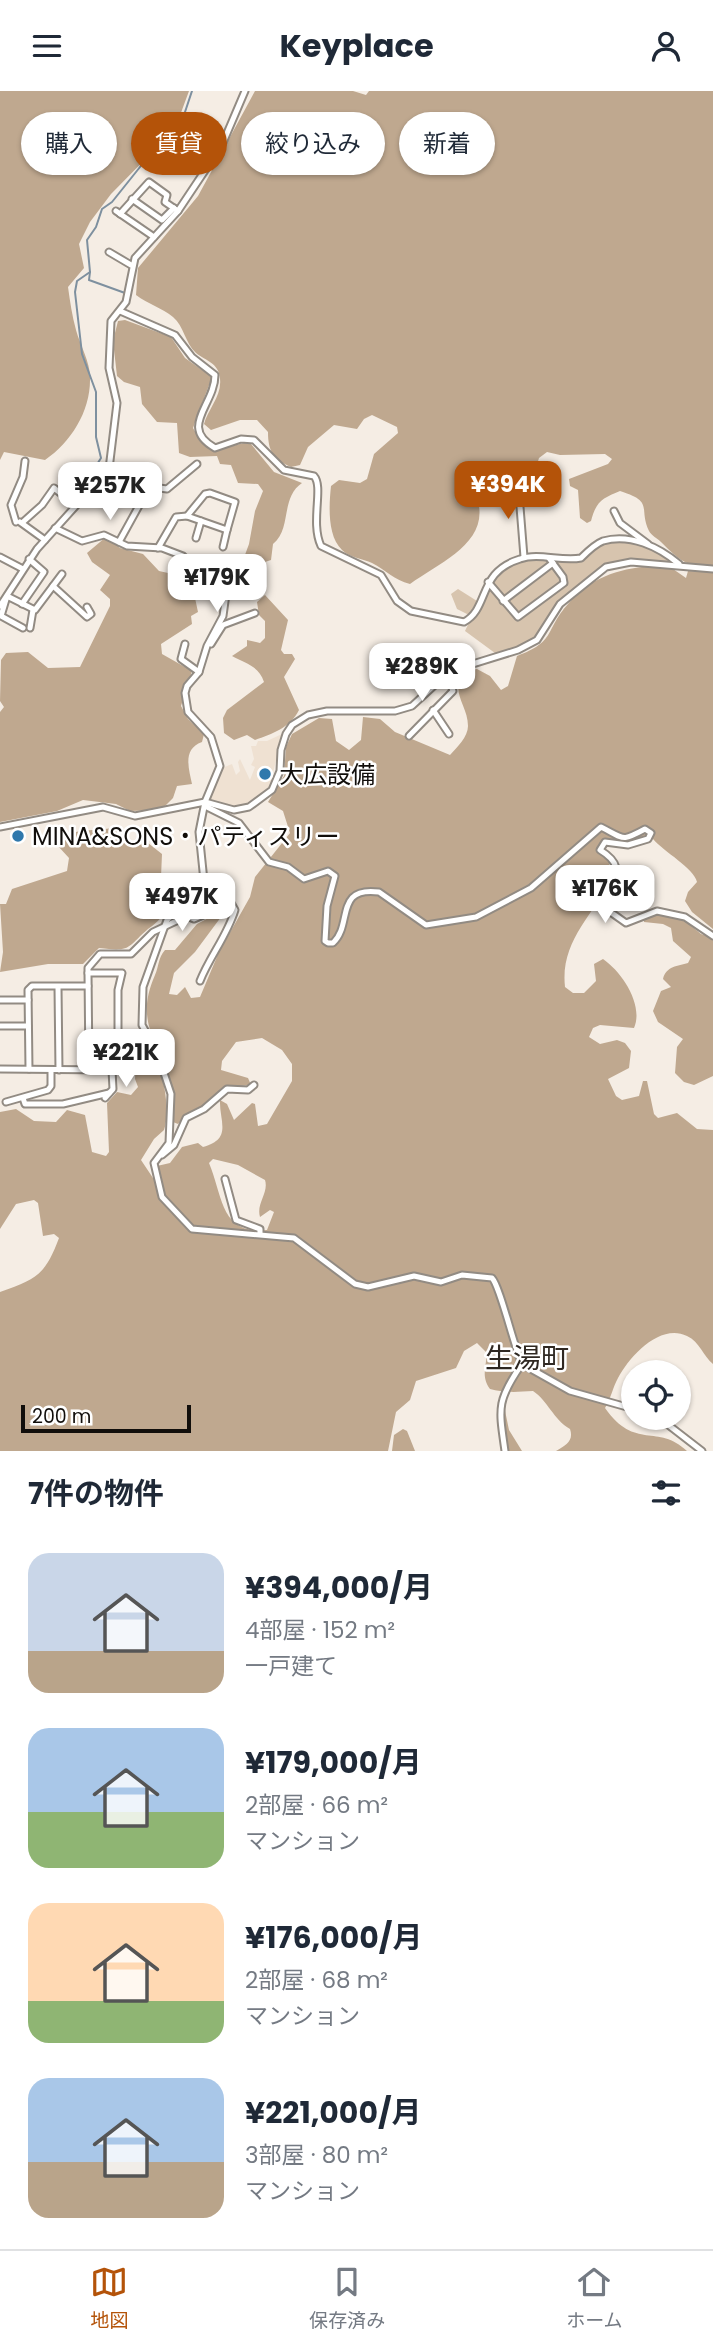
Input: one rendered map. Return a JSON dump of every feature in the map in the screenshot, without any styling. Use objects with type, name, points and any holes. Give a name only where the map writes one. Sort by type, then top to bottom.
[{"type":"street","points":[[0,606],[29,559],[109,469],[117,403],[109,368],[110,329],[111,321],[126,302],[131,265],[176,210],[222,145],[245,91]]},
{"type":"street","points":[[154,237],[118,212],[149,182],[167,195],[165,202],[176,210]]},
{"type":"street","points":[[132,199],[162,220],[176,210]]},
{"type":"street","points":[[109,252],[131,265]]},
{"type":"street","points":[[120,311],[175,335],[192,357],[215,375],[213,393],[198,423],[198,433],[204,441],[215,447],[241,439],[254,440],[284,470],[314,476],[318,480],[314,521],[321,546],[381,575],[397,601],[411,611],[464,622],[472,616],[488,582],[506,565],[524,557],[551,561],[581,558],[600,542],[611,540],[648,544]]},
{"type":"street","points":[[24,461],[23,477],[11,505],[18,522],[45,540]]},
{"type":"street","points":[[92,487],[95,488],[116,475],[144,486],[167,489],[198,464]]},
{"type":"street","points":[[518,482],[524,557]]},
{"type":"street","points":[[18,522],[42,505],[54,488],[69,497],[75,505]]},
{"type":"street","points":[[119,542],[146,493]]},
{"type":"street","points":[[187,516],[206,493],[233,501],[235,505],[223,547]]},
{"type":"street","points":[[614,511],[620,523],[681,566]]},
{"type":"street","points":[[158,548],[176,517],[187,516],[227,530]]},
{"type":"street","points":[[195,538],[201,521]]},
{"type":"street","points":[[55,529],[82,541],[104,535],[127,546],[158,548],[183,556],[193,565],[203,582],[226,593]]},
{"type":"street","points":[[0,557],[23,569]]},
{"type":"street","points":[[22,604],[44,572],[29,559]]},
{"type":"street","points":[[488,582],[518,617],[562,585],[564,578],[551,561]]},
{"type":"street","points":[[503,601],[551,561]]},
{"type":"street","points":[[0,827],[103,807],[135,816],[205,802],[222,808],[242,810],[263,799],[276,782],[286,734],[292,725],[308,716],[327,711],[403,709],[418,702],[447,673],[528,647],[546,630],[560,604],[606,567],[631,562],[713,569]]},
{"type":"street","points":[[7,596],[1,616],[27,628],[33,610],[62,574]]},
{"type":"street","points":[[232,576],[226,593],[223,616],[205,650],[199,672],[187,686],[188,712],[211,737],[220,766],[205,802],[199,842],[204,875],[201,888],[177,908],[164,926],[143,988],[142,1025],[157,1052],[171,1094],[171,1137],[155,1163],[159,1191],[192,1229],[208,1233],[294,1238],[355,1284],[364,1287],[407,1276],[441,1282],[462,1275],[492,1278],[499,1289],[507,1326],[522,1364],[570,1391],[621,1405]]},
{"type":"street","points":[[53,586],[88,617],[91,613],[87,607]]},
{"type":"street","points":[[7,596],[33,610]]},
{"type":"street","points":[[205,650],[223,625],[255,614]]},
{"type":"street","points":[[185,644],[179,658],[199,672]]},
{"type":"street","points":[[408,736],[453,691],[447,673]]},
{"type":"street","points":[[433,711],[449,734]]},
{"type":"street","points":[[205,802],[207,807],[239,823],[269,862],[288,867],[304,879],[328,871],[335,876],[327,906],[325,941],[328,943],[333,943],[340,936],[345,911],[352,897],[361,893],[379,892],[419,923],[430,927],[475,917],[531,888],[601,827],[623,839],[634,838],[645,829],[651,833],[648,839],[638,843],[605,842],[601,846],[600,850],[614,858],[617,864],[617,876],[608,894],[609,912],[626,923],[657,911],[685,917],[713,936]]},
{"type":"street","points":[[89,1070],[88,968],[100,954],[131,954],[153,932],[164,926],[187,916],[194,919],[228,904],[235,905],[227,932],[211,956],[201,981]]},
{"type":"street","points":[[0,1069],[111,1070],[118,1066],[118,990],[122,973],[88,973]]},
{"type":"street","points":[[29,1069],[28,990],[32,986],[88,986]]},
{"type":"street","points":[[58,987],[59,1070]]},
{"type":"street","points":[[0,1000],[28,1000]]},
{"type":"street","points":[[0,1026],[28,1026]]},
{"type":"street","points":[[6,1102],[48,1090],[51,1086],[51,1070]]},
{"type":"street","points":[[23,1098],[25,1104],[63,1104],[107,1096],[113,1089],[111,1070]]},
{"type":"street","points":[[161,1155],[174,1145],[186,1118],[204,1109],[227,1089],[248,1090],[254,1085]]},
{"type":"street","points":[[225,1179],[236,1220],[260,1229],[260,1234]]},
{"type":"street","points":[[505,1451],[499,1407],[507,1384],[522,1364]]},
{"type":"street","points":[[675,1430],[702,1451]]},
{"type":"shaded area","points":[[0,91],[189,91],[181,112],[131,112],[131,174],[111,194],[90,222],[79,244],[84,268],[68,287],[75,325],[90,377],[87,402],[78,425],[63,444],[45,460],[4,452],[0,460]]},
{"type":"shaded area","points":[[255,91],[353,91],[366,95],[369,91],[713,91],[713,568],[690,564],[674,554],[649,531],[642,502],[620,491],[601,501],[591,521],[587,523],[580,518],[578,490],[570,486],[569,479],[608,464],[612,459],[605,454],[560,455],[547,452],[539,458],[533,478],[509,480],[487,473],[477,482],[474,490],[479,507],[478,522],[473,535],[451,557],[410,584],[345,552],[337,544],[330,520],[331,486],[339,480],[360,483],[367,479],[374,454],[398,433],[397,427],[372,415],[364,419],[357,429],[334,425],[308,447],[300,465],[291,467],[273,454],[268,432],[257,420],[240,420],[211,430],[204,424],[219,391],[217,369],[192,349],[173,317],[136,295],[138,268],[198,196],[209,175],[227,175],[227,143],[241,117],[241,175],[385,175],[385,112],[244,112]]},
{"type":"shaded area","points":[[125,320],[171,337],[185,358],[212,377],[193,428],[201,442],[216,450],[244,443],[251,444],[274,472],[302,483],[291,497],[279,538],[273,544],[271,560],[265,562],[259,580],[250,581],[235,592],[232,590],[249,544],[255,511],[263,491],[258,484],[238,483],[231,465],[220,464],[217,456],[190,457],[179,453],[177,423],[157,422],[142,404],[140,387],[124,382],[117,376],[113,341],[118,321]]},
{"type":"shaded area","points":[[106,537],[120,548],[143,554],[159,571],[168,573],[176,567],[188,571],[201,587],[195,598],[198,612],[191,616],[192,624],[161,644],[162,654],[192,671],[181,706],[188,719],[204,734],[202,742],[189,754],[192,784],[177,786],[173,798],[161,810],[130,811],[116,804],[83,800],[57,811],[0,822],[0,712],[4,707],[0,701],[1,660],[6,653],[28,652],[48,668],[80,667],[110,606],[110,599],[100,590],[110,575],[92,562],[87,553]]},
{"type":"shaded area","points":[[614,541],[650,546],[678,564],[616,564],[594,574],[551,618],[542,635],[528,647],[499,656],[465,631],[487,589],[506,568],[518,562],[534,560],[581,559],[598,543]]},
{"type":"shaded area","points":[[650,566],[673,569],[686,578],[688,571],[713,572],[713,929],[692,912],[685,901],[688,892],[697,882],[695,877],[653,839],[603,839],[597,851],[609,862],[612,879],[572,943],[565,971],[565,987],[573,993],[584,993],[596,981],[594,964],[603,959],[624,980],[634,999],[634,1028],[600,1025],[593,1028],[589,1037],[600,1044],[617,1040],[625,1043],[631,1051],[629,1068],[608,1079],[616,1096],[622,1100],[639,1096],[643,1081],[647,1081],[654,1114],[658,1118],[677,1113],[697,1129],[713,1130],[713,1364],[687,1336],[677,1333],[656,1338],[630,1360],[621,1360],[621,1372],[605,1408],[621,1425],[621,1430],[666,1439],[687,1451],[556,1451],[570,1440],[570,1429],[533,1391],[506,1392],[490,1389],[485,1376],[487,1353],[477,1343],[464,1351],[456,1368],[416,1381],[410,1400],[396,1412],[388,1451],[0,1451],[0,1292],[38,1274],[49,1260],[59,1238],[54,1234],[43,1236],[38,1203],[34,1200],[16,1204],[0,1229],[0,1112],[16,1109],[34,1121],[56,1122],[67,1110],[85,1115],[92,1152],[106,1156],[109,1152],[107,1103],[117,1092],[131,1095],[138,1087],[135,1079],[138,1031],[152,1048],[162,1076],[167,1106],[164,1130],[154,1139],[141,1160],[153,1178],[162,1179],[157,1166],[170,1163],[182,1147],[198,1143],[203,1147],[218,1139],[222,1128],[220,1100],[227,1104],[234,1120],[252,1103],[255,1104],[258,1126],[267,1124],[292,1081],[292,1064],[282,1050],[262,1038],[236,1042],[222,1061],[221,1070],[248,1078],[251,1085],[222,1088],[204,1105],[188,1113],[178,1124],[173,1122],[172,1084],[150,1028],[147,1005],[149,991],[165,950],[175,950],[197,924],[218,913],[221,917],[195,952],[174,973],[169,994],[177,995],[185,987],[191,998],[200,997],[219,952],[250,897],[255,877],[290,833],[283,811],[268,802],[284,776],[286,747],[292,734],[319,718],[332,719],[336,741],[349,750],[361,740],[363,717],[380,719],[395,732],[450,755],[462,742],[468,730],[458,685],[464,671],[477,669],[490,676],[501,690],[508,686],[517,656],[530,651],[544,640],[576,595],[595,581],[615,572]],"holes":[[[213,1159],[238,1165],[265,1180],[260,1217],[270,1210],[274,1212],[267,1230],[252,1230],[240,1226],[226,1211],[209,1163]]]},
{"type":"shaded area","points":[[458,589],[477,601],[469,615],[457,609],[451,594]]},
{"type":"shaded area","points":[[265,595],[288,620],[281,650],[284,654],[292,654],[295,659],[284,677],[299,710],[286,726],[274,733],[255,740],[247,735],[234,740],[224,733],[223,718],[227,710],[264,682],[255,669],[232,656],[247,646],[247,640],[260,643],[265,638],[265,621],[259,615],[257,602]]},
{"type":"shaded area","points":[[282,734],[270,786],[257,802],[234,810],[208,801],[222,768],[232,764],[236,775],[240,771],[240,759],[250,780],[255,767],[251,765],[254,759],[251,746],[256,746],[258,741],[267,741]]},
{"type":"shaded area","points":[[116,828],[121,840],[134,846],[148,843],[162,854],[161,877],[150,880],[151,886],[163,889],[169,903],[165,912],[128,947],[99,948],[83,964],[48,964],[0,972],[3,952],[0,904],[6,904],[12,889],[67,871],[69,858],[58,846],[57,837],[80,831]]},
{"type":"shaded area","points":[[657,914],[684,920],[701,934],[713,938],[713,1076],[694,1085],[684,1082],[675,1073],[677,1047],[683,1039],[658,1022],[653,1011],[661,991],[671,987],[663,979],[667,971],[688,963],[691,957],[673,941],[671,928],[663,924],[644,922],[644,919]]},
{"type":"shaded area","points":[[503,1401],[509,1430],[522,1451],[507,1451],[502,1426]]},
{"type":"shaded area","points":[[403,1429],[407,1431],[415,1451],[392,1451],[394,1435]]},
{"type":"waterway","points":[[75,499],[101,458],[96,437],[96,392],[82,354],[75,292],[77,281],[90,272],[87,240],[96,227],[102,209],[112,202],[156,147],[180,127],[192,91]]},
{"type":"waterway","points":[[90,272],[89,280],[125,293]]},
{"type":"place","name":"大広設備","points":[[265,774]]},
{"type":"place","name":"MINA&SONS・パティスリー","points":[[18,836]]},
{"type":"district","name":"生湯町","points":[[527,1358]]}]
